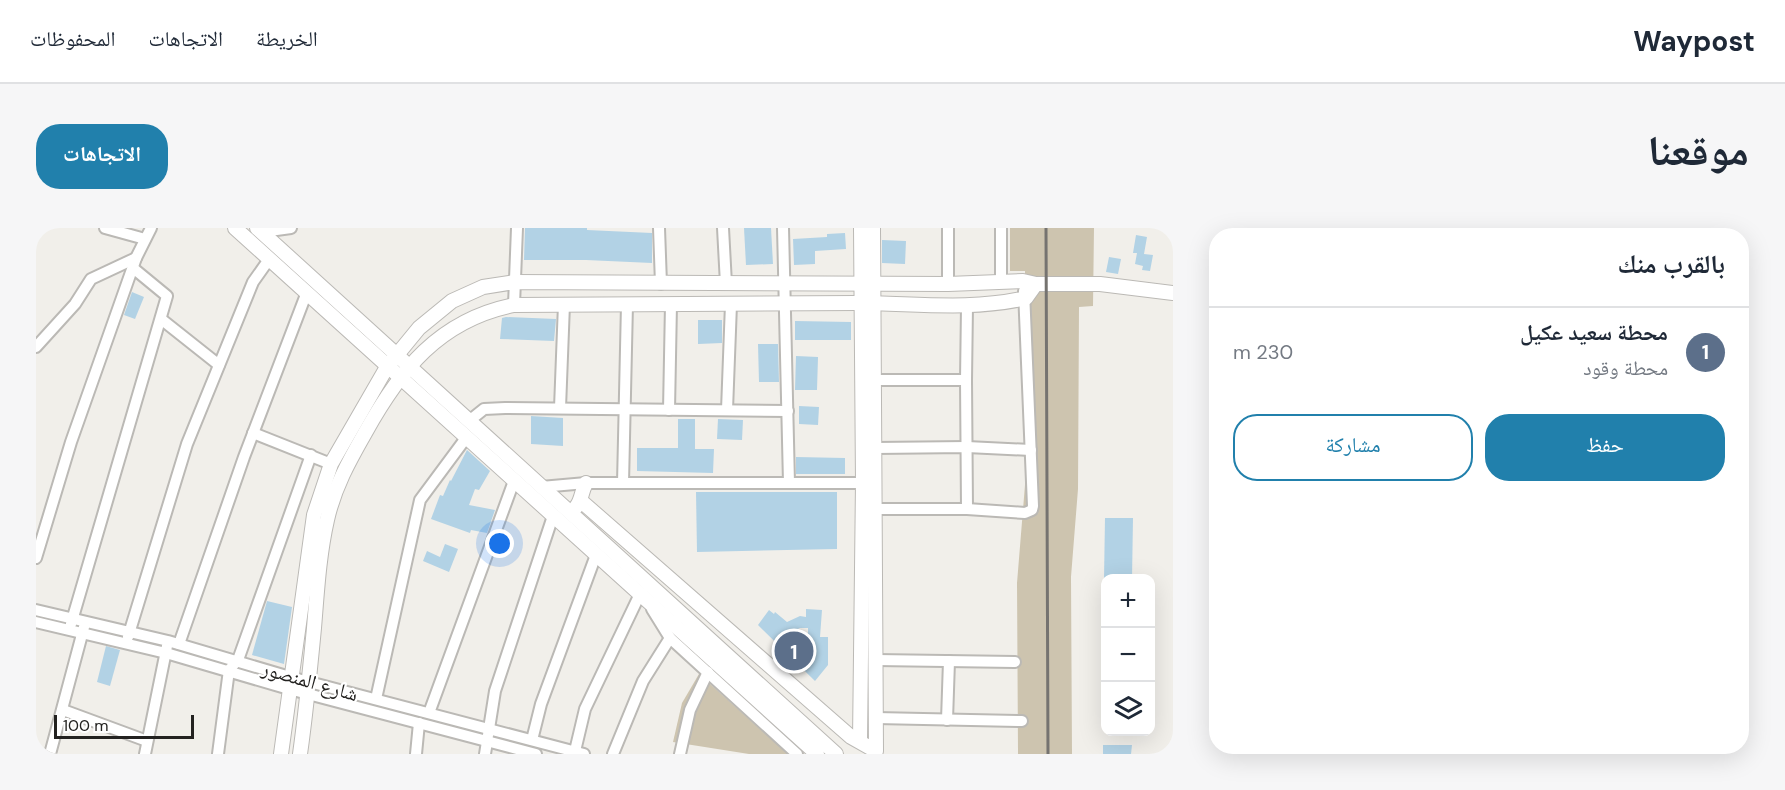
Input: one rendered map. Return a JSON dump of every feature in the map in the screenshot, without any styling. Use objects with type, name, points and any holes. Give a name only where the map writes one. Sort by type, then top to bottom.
[{"type":"main road","points":[[235,228],[596,555],[643,596],[675,617],[836,754]]},
{"type":"main road","points":[[581,501],[851,737],[876,751],[874,380],[861,228]]},
{"type":"main road","points":[[867,284],[873,228]]},
{"type":"main road","points":[[260,230],[571,513],[817,754]]},
{"type":"main road","points":[[281,754],[314,515],[331,464],[387,367],[419,328],[452,301],[483,287],[515,282],[948,284],[1001,282],[1100,284],[1173,293]]},
{"type":"main road","points":[[300,754],[309,688],[320,562],[327,520],[341,474],[379,408],[408,366],[432,344],[462,322],[490,310],[514,305],[868,303],[967,306],[1026,298],[1030,283]]},
{"type":"main road","points":[[860,741],[868,303]]},
{"type":"main road","points":[[571,513],[581,501],[581,491],[586,483]]},
{"type":"street","points":[[105,228],[145,239]]},
{"type":"street","points":[[36,558],[71,442],[134,263],[151,228]]},
{"type":"street","points":[[260,230],[291,228]]},
{"type":"street","points":[[514,305],[517,228]]},
{"type":"street","points":[[659,228],[661,284]]},
{"type":"street","points":[[723,228],[726,284]]},
{"type":"street","points":[[783,228],[789,483]]},
{"type":"street","points":[[948,228],[948,284]]},
{"type":"street","points":[[1001,228],[1001,282]]},
{"type":"street","points":[[126,643],[187,444],[253,282],[270,258]]},
{"type":"street","points":[[70,630],[167,296],[134,263]]},
{"type":"street","points":[[36,347],[75,304],[92,279],[134,263]]},
{"type":"street","points":[[145,754],[166,652],[173,642],[307,292]]},
{"type":"street","points":[[875,509],[967,509],[1029,513],[1033,507],[1026,298]]},
{"type":"street","points":[[560,408],[564,304]]},
{"type":"street","points":[[623,483],[627,304]]},
{"type":"street","points":[[669,410],[671,304]]},
{"type":"street","points":[[727,410],[731,304]]},
{"type":"street","points":[[967,306],[967,509]]},
{"type":"street","points":[[161,319],[219,365]]},
{"type":"street","points":[[874,380],[966,380]]},
{"type":"street","points":[[469,421],[483,409],[788,411]]},
{"type":"street","points":[[253,433],[331,464]]},
{"type":"street","points":[[376,699],[420,500],[466,438]]},
{"type":"street","points":[[875,448],[967,447],[1031,450]]},
{"type":"street","points":[[218,754],[229,670],[238,660],[310,455]]},
{"type":"street","points":[[429,713],[514,481]]},
{"type":"street","points":[[541,487],[586,483],[863,483]]},
{"type":"street","points":[[485,754],[495,691],[553,516]]},
{"type":"street","points":[[532,740],[541,704],[596,555]]},
{"type":"street","points":[[643,596],[670,638],[797,754]]},
{"type":"street","points":[[580,753],[585,709],[643,596]]},
{"type":"street","name":"شارع المنصور","points":[[36,610],[72,617],[84,627],[126,643],[309,688],[419,723],[536,754]]},
{"type":"street","name":"شارع المنصور","points":[[36,622],[70,630],[84,627],[129,632],[173,642],[238,660],[289,683]]},
{"type":"street","points":[[50,754],[84,627]]},
{"type":"street","points":[[613,754],[643,681],[670,638]]},
{"type":"street","points":[[876,660],[1015,662]]},
{"type":"street","points":[[947,720],[949,661]]},
{"type":"street","points":[[680,754],[690,710],[708,672]]},
{"type":"street","name":"شارع المنصور","points":[[309,688],[376,699],[580,753]]},
{"type":"street","points":[[63,710],[147,741]]},
{"type":"street","points":[[876,718],[1022,721]]},
{"type":"street","points":[[416,754],[419,723]]},
{"type":"shaded area","points":[[1010,228],[1094,228],[1093,306],[1079,307],[1078,489],[1071,577],[1072,754],[1018,754],[1017,583],[1025,485],[1025,271],[1010,271]]},
{"type":"shaded area","points":[[699,674],[788,754],[749,754],[673,742],[682,703]]},
{"type":"building","points":[[525,228],[587,228],[587,230],[652,233],[652,263],[524,260]]},
{"type":"building","points":[[744,228],[771,228],[773,264],[746,265]]},
{"type":"building","points":[[845,233],[846,249],[815,251],[815,264],[794,265],[793,239],[827,237],[827,234]]},
{"type":"building","points":[[1136,235],[1147,237],[1144,254],[1153,255],[1150,271],[1142,270],[1143,266],[1135,264],[1137,253],[1133,253]]},
{"type":"building","points":[[882,240],[906,241],[905,264],[882,263]]},
{"type":"building","points":[[1109,257],[1121,259],[1118,274],[1106,272]]},
{"type":"building","points":[[132,292],[144,297],[135,319],[124,315]]},
{"type":"building","points":[[502,318],[556,319],[554,341],[500,339]]},
{"type":"building","points":[[698,320],[722,320],[722,343],[698,344]]},
{"type":"building","points":[[795,321],[851,322],[851,340],[795,340]]},
{"type":"building","points":[[758,344],[778,344],[779,382],[759,382]]},
{"type":"building","points":[[796,356],[818,357],[817,390],[795,390]]},
{"type":"building","points":[[799,406],[819,407],[818,425],[799,424]]},
{"type":"building","points":[[531,416],[563,418],[563,446],[531,444]]},
{"type":"building","points":[[678,419],[695,419],[695,449],[714,449],[713,473],[637,471],[637,448],[678,448]]},
{"type":"building","points":[[718,419],[743,420],[742,440],[717,439]]},
{"type":"building","points":[[467,450],[490,471],[479,490],[475,489],[469,505],[495,510],[487,533],[471,530],[470,533],[431,519],[440,495],[443,496]]},
{"type":"building","points":[[796,457],[845,458],[845,474],[796,474]]},
{"type":"building","points":[[696,492],[837,492],[837,549],[697,552]]},
{"type":"building","points":[[1105,518],[1133,518],[1132,574],[1104,574]]},
{"type":"building","points":[[445,544],[458,549],[449,572],[423,561],[427,551],[440,557]]},
{"type":"building","points":[[267,601],[292,607],[284,664],[252,655]]},
{"type":"building","points":[[806,609],[822,610],[820,637],[828,637],[828,665],[815,681],[758,625],[769,610],[787,622],[800,616],[806,617]],"holes":[[[800,628],[808,628],[808,643],[803,643],[800,647],[786,634]]]},
{"type":"building","points":[[106,646],[120,650],[110,686],[97,682]]},
{"type":"building","points":[[1103,745],[1132,745],[1131,754],[1103,754]]},
{"type":"railway","points":[[1046,228],[1048,754]]},
{"type":"place","name":"محطة سعيد عكيل","points":[[794,651]]}]
